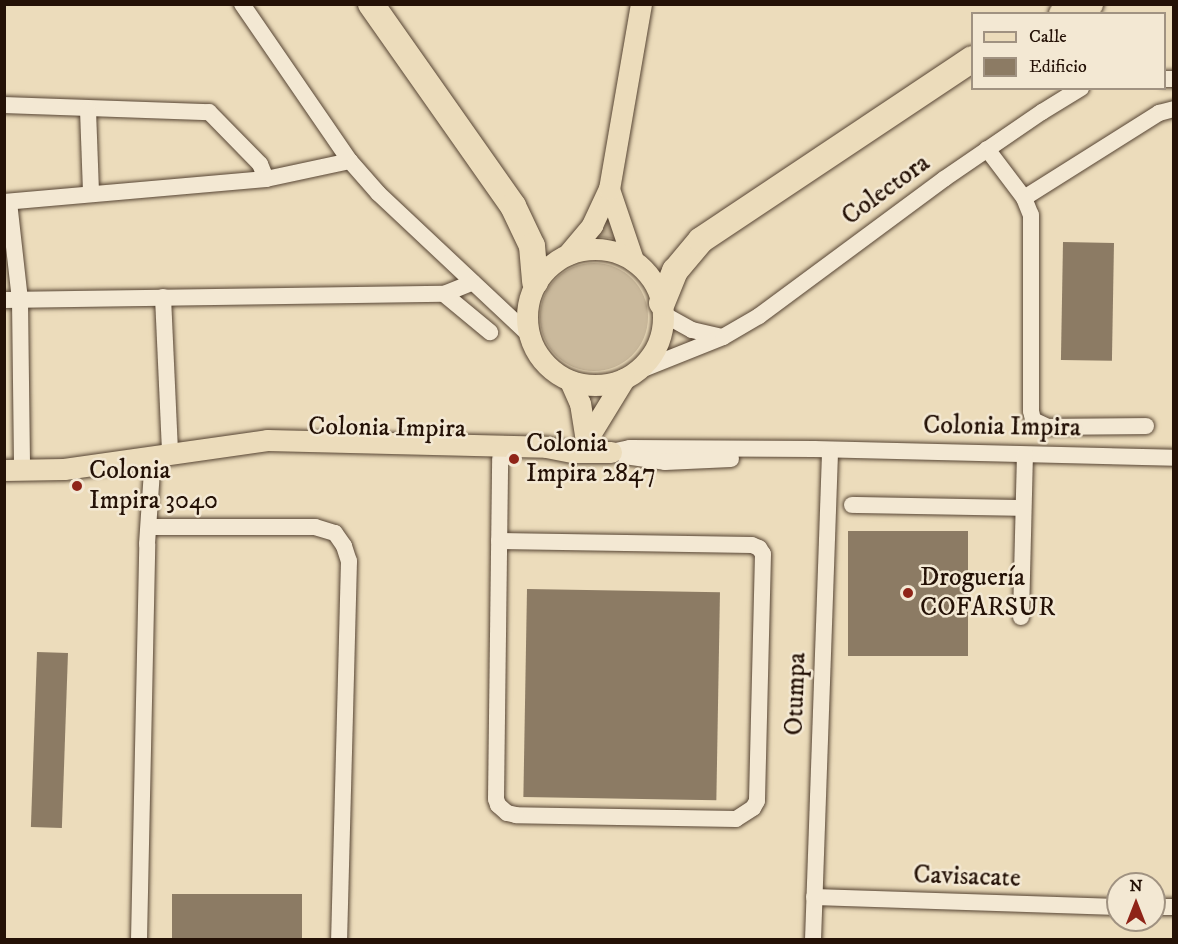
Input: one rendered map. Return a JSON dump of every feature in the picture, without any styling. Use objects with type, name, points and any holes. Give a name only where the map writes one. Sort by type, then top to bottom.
[{"type":"highway","points":[[371,4],[513,206],[531,246],[535,282]]},
{"type":"highway","points":[[1068,12],[1090,4]]},
{"type":"highway","points":[[663,308],[675,271],[701,240],[971,60]]},
{"type":"main road","points":[[568,254],[592,225],[609,189],[641,4]]},
{"type":"main road","points":[[609,189],[633,260]]},
{"type":"main road","points":[[581,448],[628,376],[650,357],[656,347],[663,308],[649,275],[633,260],[604,249],[585,249],[568,254],[552,263],[535,282],[526,310],[528,334],[544,363],[570,381],[591,385],[628,376]]},
{"type":"main road","points":[[570,381],[580,403],[581,448]]},
{"type":"main road","name":"Colonia Impira","points":[[13,470],[64,469],[267,440],[581,448],[611,452]]},
{"type":"main road","name":"Colonia Impira","points":[[200,448],[267,453],[356,452],[500,459],[545,458],[581,448]]},
{"type":"street","points":[[242,4],[350,161],[378,193],[528,334]]},
{"type":"street","name":"Colectora","points":[[628,376],[723,337],[777,304],[987,149],[1078,90]]},
{"type":"street","points":[[4,105],[88,110],[209,112],[260,164],[266,179]]},
{"type":"street","points":[[1024,198],[1160,113],[1173,109]]},
{"type":"street","points":[[88,110],[91,193]]},
{"type":"street","points":[[987,149],[1024,198],[1031,215],[1031,411],[1033,420],[1048,427],[1146,426]]},
{"type":"street","points":[[13,470],[12,300],[7,202],[266,179],[350,161]]},
{"type":"street","points":[[12,300],[444,294],[473,282]]},
{"type":"street","points":[[444,294],[490,332]]},
{"type":"street","points":[[139,939],[149,527],[162,454],[163,297]]},
{"type":"street","points":[[663,308],[692,330],[723,337]]},
{"type":"street","name":"Colonia Impira","points":[[611,452],[630,448],[814,449],[1173,458]]},
{"type":"street","name":"Otumpa","points":[[813,939],[830,451]]},
{"type":"street","points":[[1020,616],[1025,455]]},
{"type":"street","points":[[499,541],[752,545],[759,548],[764,554],[757,801],[753,808],[744,816],[724,819],[516,815],[507,813],[498,805],[499,541],[500,459]]},
{"type":"street","points":[[852,505],[1023,508]]},
{"type":"street","points":[[149,527],[315,527],[335,533],[344,546],[349,561],[339,939]]},
{"type":"street","name":"Cavisacate","points":[[814,897],[1106,906]]},
{"type":"shaded area","points":[[607,209],[618,239],[593,236]]},
{"type":"shaded area","points":[[594,263],[615,267],[632,279],[644,296],[648,317],[644,338],[632,355],[615,367],[594,371],[573,367],[556,355],[544,338],[540,317],[544,296],[556,279],[573,267]]},
{"type":"building","points":[[1063,242],[1114,243],[1112,361],[1061,360]]},
{"type":"building","name":"Droguería COFARSUR","points":[[848,531],[968,531],[968,656],[848,656]]},
{"type":"building","points":[[527,589],[720,592],[716,800],[523,797]]},
{"type":"building","points":[[37,652],[68,653],[62,828],[31,827]]},
{"type":"building","points":[[172,894],[302,894],[302,939],[172,939]]},
{"type":"place","name":"Colonia Impira 2847","points":[[514,459]]},
{"type":"place","name":"Colonia Impira 3040","points":[[77,486]]},
{"type":"place","name":"Droguería COFARSUR","points":[[908,593]]}]
